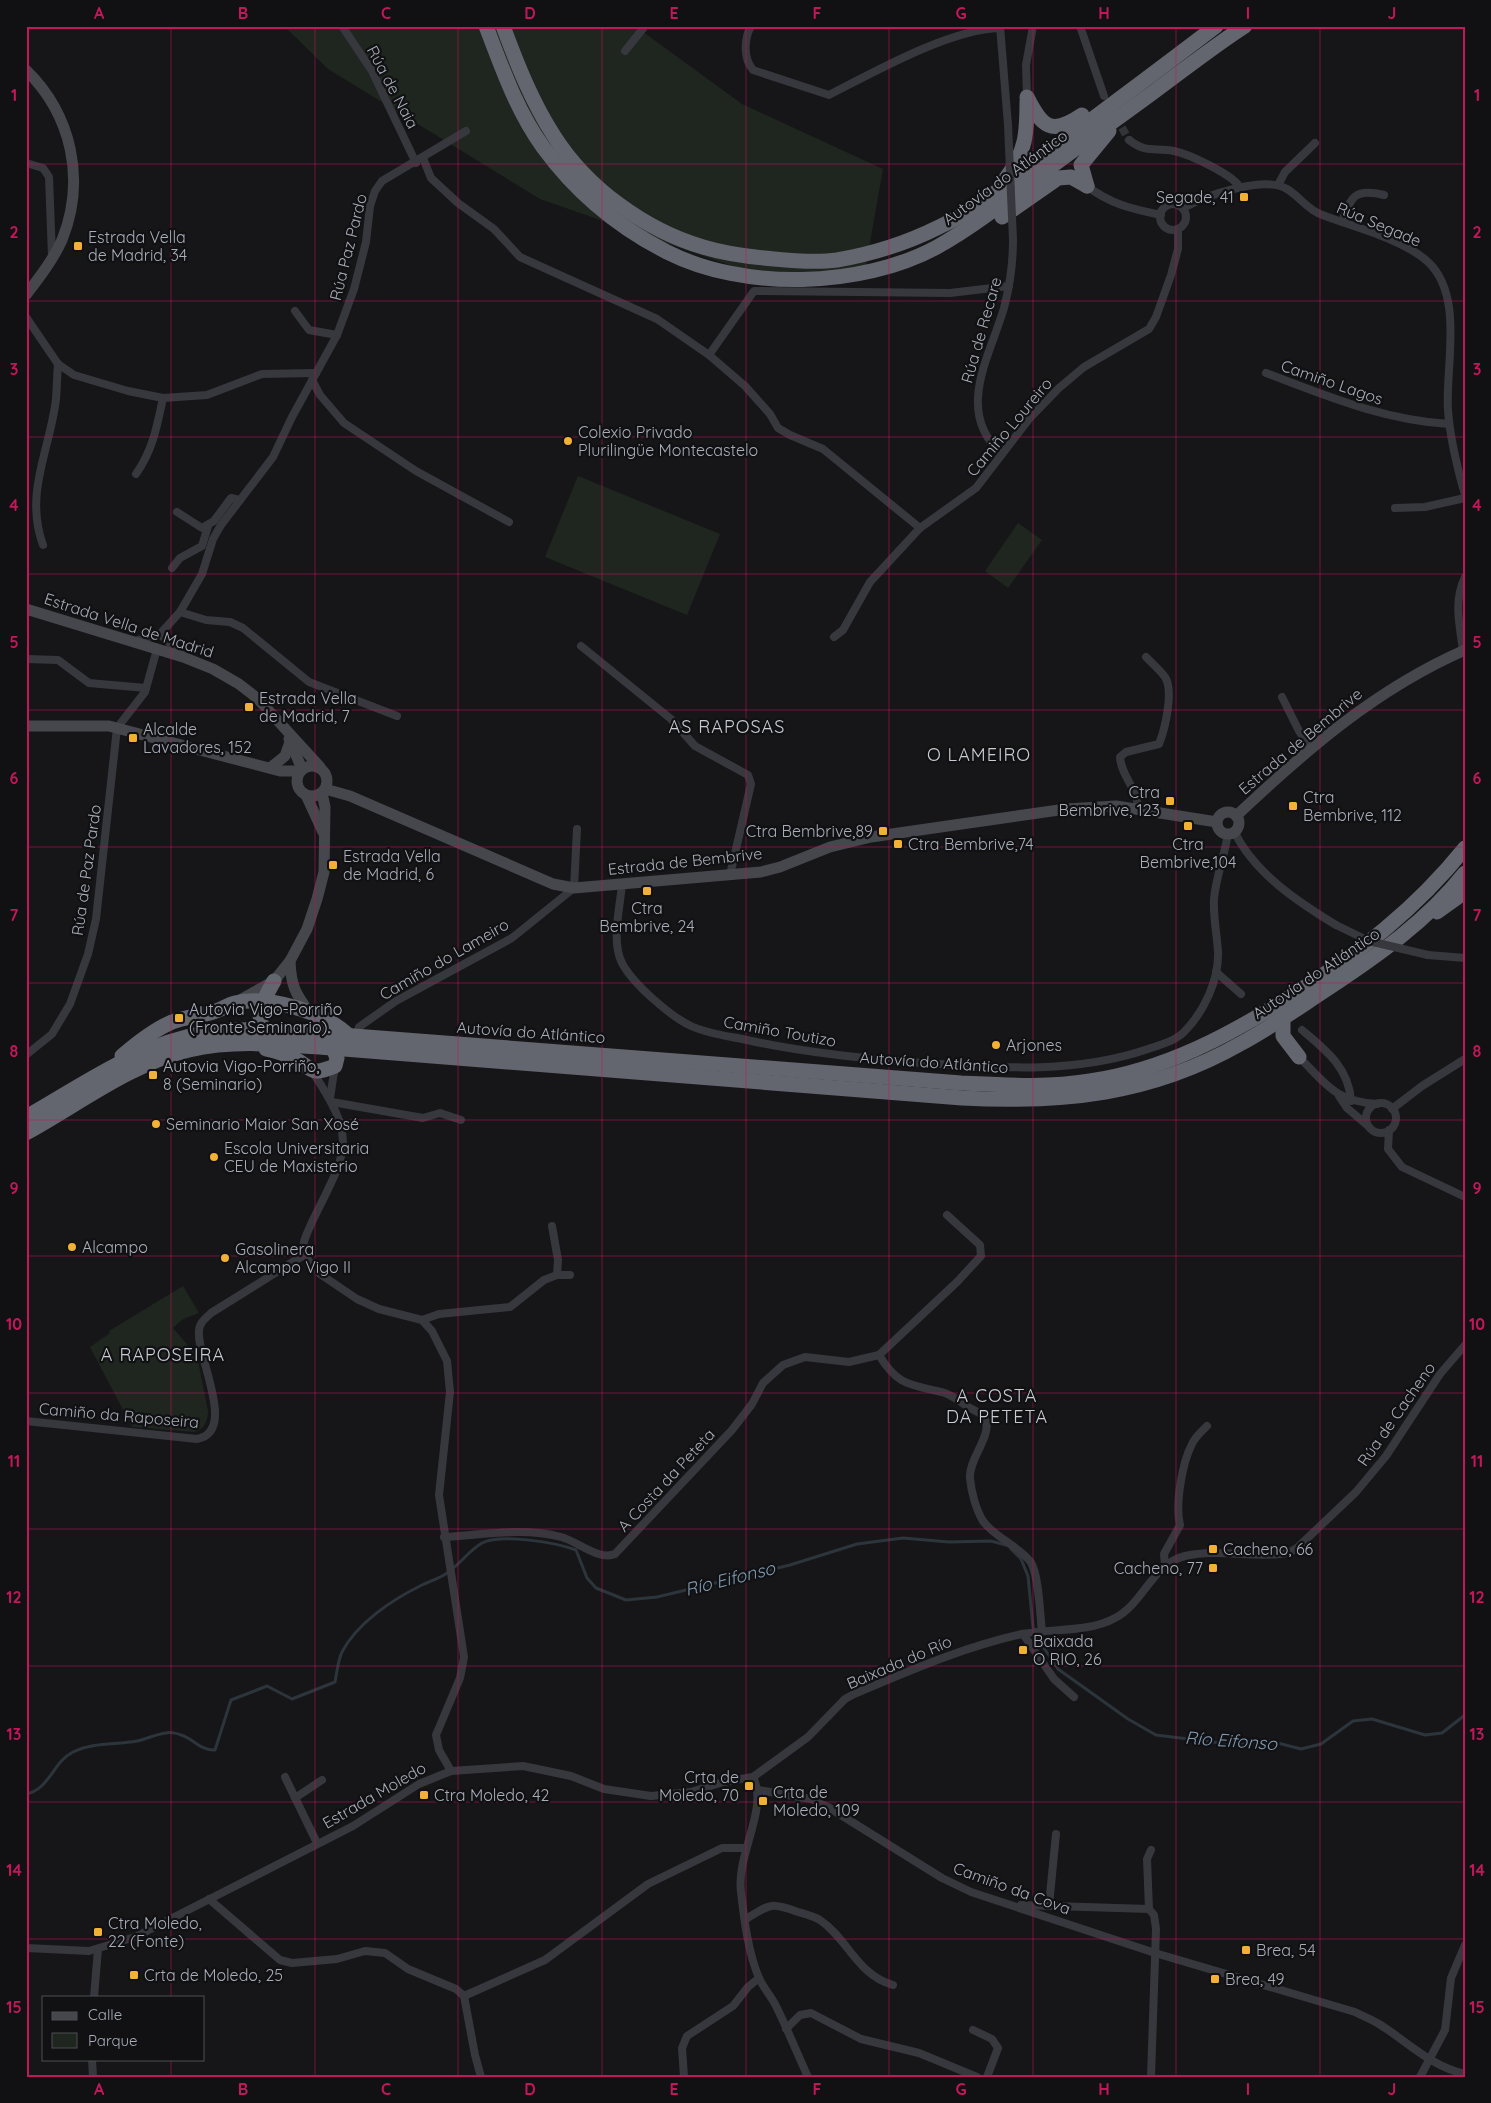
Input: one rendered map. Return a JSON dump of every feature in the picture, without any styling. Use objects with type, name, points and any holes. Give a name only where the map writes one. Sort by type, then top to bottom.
[{"type":"highway","name":"Autovía do Atlántico","points":[[486,26],[508,84],[526,121],[564,173],[588,198],[624,227],[668,252],[736,274],[794,280],[835,278],[878,269],[935,248],[988,216],[1122,115],[1245,26]]},
{"type":"highway","name":"Autovía do Atlántico","points":[[502,26],[522,77],[540,113],[555,138],[597,186],[633,214],[671,236],[736,256],[796,262],[835,260],[904,243],[942,226],[998,189],[1216,26]]},
{"type":"highway","points":[[1027,97],[1038,118],[1044,124],[1054,128],[1066,126],[1155,62],[1194,43]]},
{"type":"highway","points":[[998,189],[1018,163],[1025,146],[1027,97]]},
{"type":"highway","points":[[1087,186],[1081,165],[1122,115]]},
{"type":"highway","points":[[935,248],[982,230],[1058,178],[1071,177],[1087,186]]},
{"type":"highway","name":"Autovía do Atlántico","points":[[330,1041],[352,1036],[962,1083],[1024,1085],[1090,1081],[1142,1070],[1188,1054],[1274,1007],[1372,942],[1412,907],[1465,848]]},
{"type":"highway","name":"Autovía do Atlántico","points":[[330,1041],[1013,1101],[1078,1097],[1148,1083],[1194,1067],[1240,1044],[1382,953],[1422,918],[1465,872]]},
{"type":"highway","points":[[1422,918],[1440,911],[1465,892]]},
{"type":"highway","points":[[274,981],[263,1002],[260,1021],[263,1030],[275,1044],[312,1071],[323,1071],[335,1066],[337,1058],[330,1041],[310,1014]]},
{"type":"highway","points":[[106,1070],[143,1038],[165,1026],[215,1011],[234,1003],[263,1002],[285,1004],[340,1027],[352,1036]]},
{"type":"highway","points":[[1282,1018],[1283,1036],[1299,1057]]},
{"type":"highway","points":[[26,1117],[106,1070],[163,1043],[186,1037],[215,1032],[263,1030],[330,1041]]},
{"type":"highway","points":[[26,1133],[113,1082],[153,1063],[188,1051],[244,1043],[275,1044],[330,1041]]},
{"type":"highway","points":[[244,1043],[294,1058]]},
{"type":"street","name":"Rúa de Naia","points":[[342,26],[372,71],[431,178],[458,203],[494,229],[520,257],[657,320],[709,355],[745,386],[770,414],[778,428],[790,436],[823,449],[920,528]]},
{"type":"street","points":[[625,51],[644,26]]},
{"type":"street","points":[[751,26],[746,36],[747,62],[753,70],[829,94],[934,45],[979,28],[1000,27]]},
{"type":"street","points":[[1027,97],[1026,65],[1033,26]]},
{"type":"street","points":[[1080,26],[1104,96]]},
{"type":"street","name":"Rúa de Recare","points":[[1000,27],[1008,125],[1013,240],[1012,265],[1003,309],[983,363],[977,390],[978,407],[985,431],[993,446],[1002,454]]},
{"type":"street","points":[[26,70],[55,106],[63,124],[73,164],[72,205],[61,241],[52,258],[26,295]]},
{"type":"street","name":"Rúa Paz Pardo","points":[[160,634],[180,612],[202,574],[213,539],[221,525],[273,457],[337,335],[354,289],[366,242],[370,206],[375,191],[382,181],[466,131]]},
{"type":"street","points":[[1129,140],[1140,149],[1176,152],[1231,178],[1239,186]]},
{"type":"street","points":[[1183,208],[1239,186],[1278,185],[1285,172],[1315,143]]},
{"type":"street","points":[[26,163],[43,168],[50,177],[52,258]]},
{"type":"street","name":"Rúa Segade","points":[[1278,185],[1288,189],[1318,213],[1418,254],[1428,262],[1438,276],[1450,310],[1447,388],[1449,424],[1453,453],[1465,497]]},
{"type":"street","points":[[1087,186],[1102,198],[1120,206],[1160,215]]},
{"type":"street","points":[[1342,222],[1348,202],[1355,196],[1363,192],[1384,196]]},
{"type":"street","points":[[1179,205],[1183,208],[1186,217],[1182,226],[1178,229],[1167,228],[1163,225],[1160,215],[1165,207],[1179,205]]},
{"type":"street","name":"Camiño Loureiro","points":[[834,637],[843,630],[870,582],[920,528],[976,488],[1029,419],[1058,388],[1090,363],[1149,330],[1156,317],[1171,275],[1178,249],[1178,229]]},
{"type":"street","points":[[709,355],[754,292],[950,293],[1009,286]]},
{"type":"street","points":[[295,311],[308,330],[337,335]]},
{"type":"street","points":[[26,317],[58,364],[74,375],[128,391],[163,398],[206,395],[262,374],[314,377],[320,396],[344,423],[416,472],[509,522]]},
{"type":"street","points":[[43,545],[37,528],[35,500],[56,400],[58,364]]},
{"type":"street","name":"Camiño Lagos","points":[[1266,373],[1368,411],[1428,423],[1449,424]]},
{"type":"street","points":[[136,474],[154,443],[163,398]]},
{"type":"street","points":[[1395,508],[1425,506],[1465,497]]},
{"type":"street","points":[[172,568],[180,558],[202,546],[208,526],[231,498],[240,500]]},
{"type":"street","points":[[177,512],[198,526],[208,526]]},
{"type":"street","points":[[1464,651],[1457,607],[1465,577]]},
{"type":"street","name":"Estrada Vella de Madrid","points":[[26,608],[183,657],[213,669],[249,691],[289,737],[343,793]]},
{"type":"street","points":[[180,612],[206,620],[230,622],[243,628],[309,682],[397,716]]},
{"type":"street","points":[[132,642],[160,634],[183,657]]},
{"type":"street","points":[[581,646],[671,719],[694,746],[748,775],[751,784],[730,876]]},
{"type":"street","points":[[117,728],[146,688],[157,649]]},
{"type":"street","name":"Estrada de Bembrive","points":[[1236,816],[1356,712],[1381,695],[1464,651]]},
{"type":"street","points":[[1138,809],[1135,792],[1120,765],[1120,757],[1122,754],[1159,744],[1167,714],[1168,685],[1166,679],[1146,657]]},
{"type":"street","points":[[26,658],[58,660],[89,683],[146,688]]},
{"type":"street","points":[[1282,697],[1299,731],[1312,750]]},
{"type":"street","points":[[26,726],[92,725],[117,728],[275,770],[300,770],[310,766],[323,771],[325,807],[323,833],[324,862],[321,886],[306,929],[290,960],[274,981],[234,1003]]},
{"type":"street","name":"Rúa de Paz Pardo","points":[[26,1055],[52,1034],[70,1004],[88,954],[96,919],[117,728]]},
{"type":"street","points":[[275,770],[285,756],[289,737]]},
{"type":"street","name":"Estrada Vella de Madrid","points":[[289,737],[300,770]]},
{"type":"street","points":[[275,770],[297,784],[306,795],[323,833]]},
{"type":"street","points":[[297,784],[300,770]]},
{"type":"street","points":[[306,795],[314,796],[324,791],[343,793]]},
{"type":"street","points":[[325,807],[343,793]]},
{"type":"street","name":"Estrada de Bembrive","points":[[343,793],[553,884],[574,888],[730,876],[780,867],[830,847],[871,837],[1066,809],[1108,806],[1217,822]]},
{"type":"street","points":[[1231,832],[1239,824],[1236,816],[1230,812],[1223,813],[1217,822],[1221,831],[1231,832],[1244,850],[1267,874],[1312,911],[1336,925],[1369,941],[1428,955],[1465,958]]},
{"type":"street","points":[[574,888],[577,829]]},
{"type":"street","name":"Camiño Toutizo","points":[[622,884],[617,940],[618,954],[623,965],[674,1016],[705,1031],[830,1055],[1030,1068],[1097,1062],[1159,1046],[1183,1033],[1203,1005],[1216,972],[1218,952],[1214,899],[1231,832]]},
{"type":"street","name":"Camiño do Lameiro","points":[[352,1036],[359,1027],[396,1001],[512,938],[574,888]]},
{"type":"street","points":[[290,960],[291,979],[296,994],[310,1014]]},
{"type":"street","points":[[1216,972],[1241,994]]},
{"type":"street","points":[[1302,1030],[1332,1054],[1342,1070],[1351,1101]]},
{"type":"street","points":[[1299,1057],[1339,1096],[1347,1108],[1375,1132],[1389,1130]]},
{"type":"street","points":[[1392,1109],[1422,1086],[1465,1059]]},
{"type":"street","points":[[331,1100],[335,1066]]},
{"type":"street","points":[[312,1071],[331,1100],[341,1123],[344,1145],[333,1179],[305,1237],[304,1255],[320,1274],[357,1299],[379,1309],[422,1320],[439,1314],[510,1307],[535,1285],[557,1276],[570,1275]]},
{"type":"street","points":[[1339,1096],[1351,1101],[1385,1104],[1392,1109],[1395,1120],[1389,1130],[1388,1149],[1402,1168],[1465,1197]]},
{"type":"street","points":[[331,1100],[422,1118],[436,1113],[462,1120]]},
{"type":"street","points":[[1368,1126],[1367,1112],[1377,1104]]},
{"type":"street","points":[[947,1215],[980,1245],[981,1256],[957,1282],[879,1355],[886,1366],[902,1382],[916,1388],[946,1394],[982,1415],[986,1422],[986,1431],[971,1466],[969,1476],[973,1493],[984,1522],[1030,1561],[1036,1574],[1040,1632]]},
{"type":"street","points":[[552,1226],[558,1260],[557,1276]]},
{"type":"street","name":"Camiño da Raposeira","points":[[26,1420],[197,1439],[208,1436],[212,1430],[215,1416],[210,1380],[199,1338],[200,1326],[211,1313],[304,1255]]},
{"type":"street","points":[[422,1320],[441,1346],[448,1361],[450,1376],[448,1418],[440,1495],[444,1538],[464,1646],[463,1666],[436,1735],[439,1750],[451,1771]]},
{"type":"street","name":"Rúa de Cacheno","points":[[1040,1632],[1091,1626],[1115,1618],[1129,1608],[1165,1565],[1186,1556],[1278,1554],[1297,1548],[1356,1492],[1386,1456],[1440,1374],[1465,1345]]},
{"type":"street","name":"A Costa da Peteta","points":[[444,1538],[494,1532],[558,1536],[573,1540],[597,1554],[610,1556],[621,1548],[709,1456],[752,1404],[763,1383],[783,1364],[805,1357],[849,1362],[879,1355]]},
{"type":"street","points":[[1165,1565],[1164,1554],[1180,1525],[1177,1512],[1186,1459],[1192,1442],[1207,1426]]},
{"type":"street","name":"Baixada do Río","points":[[753,1777],[808,1737],[841,1703],[854,1694],[955,1652],[1023,1634],[1040,1632]]},
{"type":"street","points":[[1023,1634],[1054,1679],[1074,1696]]},
{"type":"street","name":"Estrada Moledo","points":[[26,1948],[98,1949],[135,1936],[353,1826],[419,1784],[451,1771],[523,1766],[571,1776],[604,1789],[657,1796],[691,1792],[729,1781],[753,1777]]},
{"type":"street","points":[[285,1777],[317,1843]]},
{"type":"street","points":[[753,1777],[758,1790],[756,1812],[744,1848],[740,1890],[753,1960],[759,1978],[774,2002],[808,2077]]},
{"type":"street","points":[[295,1798],[322,1780]]},
{"type":"street","name":"Camiño da Cova","points":[[758,1790],[811,1799],[828,1807],[949,1882],[971,1892],[1155,1953],[1354,2012],[1378,2024],[1428,2060],[1452,2071],[1465,2074]]},
{"type":"street","points":[[1049,1905],[1056,1834]]},
{"type":"street","points":[[464,1996],[546,1960],[648,1884],[722,1848],[744,1848]]},
{"type":"street","points":[[1151,1850],[1147,1859],[1148,1909],[1154,1916],[1155,1953],[1151,2077]]},
{"type":"street","points":[[209,1899],[280,1960],[292,1963],[337,1959],[365,1951],[385,1953],[408,1969],[456,1990],[464,1996],[481,2077]]},
{"type":"street","points":[[746,1919],[764,1908],[776,1904],[814,1917],[837,1936],[865,1970],[880,1981],[893,1985]]},
{"type":"street","points":[[1015,1906],[1049,1905],[1148,1909]]},
{"type":"street","points":[[1420,2077],[1445,2030],[1451,1978],[1465,1945]]},
{"type":"street","points":[[94,1996],[98,1949]]},
{"type":"street","points":[[684,2077],[682,2048],[687,2036],[733,2006],[748,1987],[759,1978]]},
{"type":"street","points":[[786,2029],[800,2015],[811,2013],[861,2039],[919,2053],[977,2077]]},
{"type":"street","points":[[973,2030],[992,2039],[998,2048],[987,2077]]},
{"type":"street","points":[[92,2060],[93,2077]]},
{"type":"green space","points":[[284,26],[635,26],[742,104],[883,169],[865,271],[778,282],[540,199],[328,69]]},
{"type":"green space","points":[[578,476],[720,534],[687,615],[545,557]]},
{"type":"green space","points":[[1018,523],[1042,540],[1008,588],[985,571]]},
{"type":"green space","points":[[183,1286],[199,1313],[183,1319],[173,1328],[197,1356],[208,1411],[206,1422],[203,1427],[194,1432],[132,1427],[90,1347],[110,1333],[109,1331]]},
{"type":"waterway","name":"Río Eifonso","points":[[26,1794],[34,1791],[46,1782],[60,1762],[66,1757],[73,1752],[88,1747],[137,1741],[169,1733],[178,1734],[206,1749],[215,1750],[231,1700],[267,1686],[292,1699],[335,1682],[342,1652],[366,1622],[398,1598],[444,1575],[477,1546],[491,1540],[529,1540],[576,1550],[587,1578],[596,1588],[626,1600],[657,1597],[790,1565],[857,1544],[903,1538],[949,1542],[991,1541],[1006,1545]]},
{"type":"waterway","name":"Río Eifonso","points":[[1011,1549],[1021,1559],[1028,1576],[1033,1627],[1038,1639],[1058,1669],[1128,1719],[1156,1735],[1237,1745],[1270,1741],[1301,1749],[1321,1744],[1353,1721],[1372,1719],[1425,1735],[1442,1733],[1465,1715]]},
{"type":"tunnel","points":[[1116,117],[1129,140]]},
{"type":"place","name":"Segade, 41","points":[[1244,197]]},
{"type":"place","name":"Estrada Vella de Madrid, 34","points":[[78,246]]},
{"type":"place","name":"Colexio Privado Plurilingüe Montecastelo","points":[[568,441]]},
{"type":"place","name":"Estrada Vella de Madrid, 7","points":[[249,707]]},
{"type":"place","name":"Alcalde Lavadores, 152","points":[[133,738]]},
{"type":"place","name":"Ctra Bembrive, 123","points":[[1170,801]]},
{"type":"place","name":"Ctra Bembrive, 112","points":[[1293,806]]},
{"type":"place","name":"Ctra Bembrive,104","points":[[1188,826]]},
{"type":"place","name":"Ctra Bembrive,89","points":[[883,831]]},
{"type":"place","name":"Ctra Bembrive,74","points":[[898,844]]},
{"type":"place","name":"Estrada Vella de Madrid, 6","points":[[333,865]]},
{"type":"place","name":"Ctra Bembrive, 24","points":[[647,891]]},
{"type":"place","name":"Autovia Vigo-Porriño (Fronte Seminario).","points":[[179,1018]]},
{"type":"place","name":"Arjones","points":[[996,1045]]},
{"type":"place","name":"Autovia Vigo-Porriño, 8 (Seminario)","points":[[153,1075]]},
{"type":"place","name":"Seminario Maior San Xosé","points":[[156,1124]]},
{"type":"place","name":"Escola Universitaria CEU de Maxisterio","points":[[214,1157]]},
{"type":"place","name":"Alcampo","points":[[72,1247]]},
{"type":"place","name":"Gasolinera Alcampo Vigo II","points":[[225,1258]]},
{"type":"place","name":"Cacheno, 66","points":[[1213,1549]]},
{"type":"place","name":"Cacheno, 77","points":[[1213,1568]]},
{"type":"place","name":"Baixada O RIO, 26","points":[[1023,1650]]},
{"type":"place","name":"Crta de Moledo, 70","points":[[749,1786]]},
{"type":"place","name":"Ctra Moledo, 42","points":[[424,1795]]},
{"type":"place","name":"Crta de Moledo, 109","points":[[763,1801]]},
{"type":"place","name":"Ctra Moledo, 22 (Fonte)","points":[[98,1932]]},
{"type":"place","name":"Brea, 54","points":[[1246,1950]]},
{"type":"place","name":"Crta de Moledo, 25","points":[[134,1975]]},
{"type":"place","name":"Brea, 49","points":[[1215,1979]]},
{"type":"district","name":"AS RAPOSAS","points":[[727,727]]},
{"type":"district","name":"O LAMEIRO","points":[[979,755]]},
{"type":"district","name":"A RAPOSEIRA","points":[[163,1355]]},
{"type":"district","name":"A COSTA DA PETETA","points":[[997,1406]]}]
